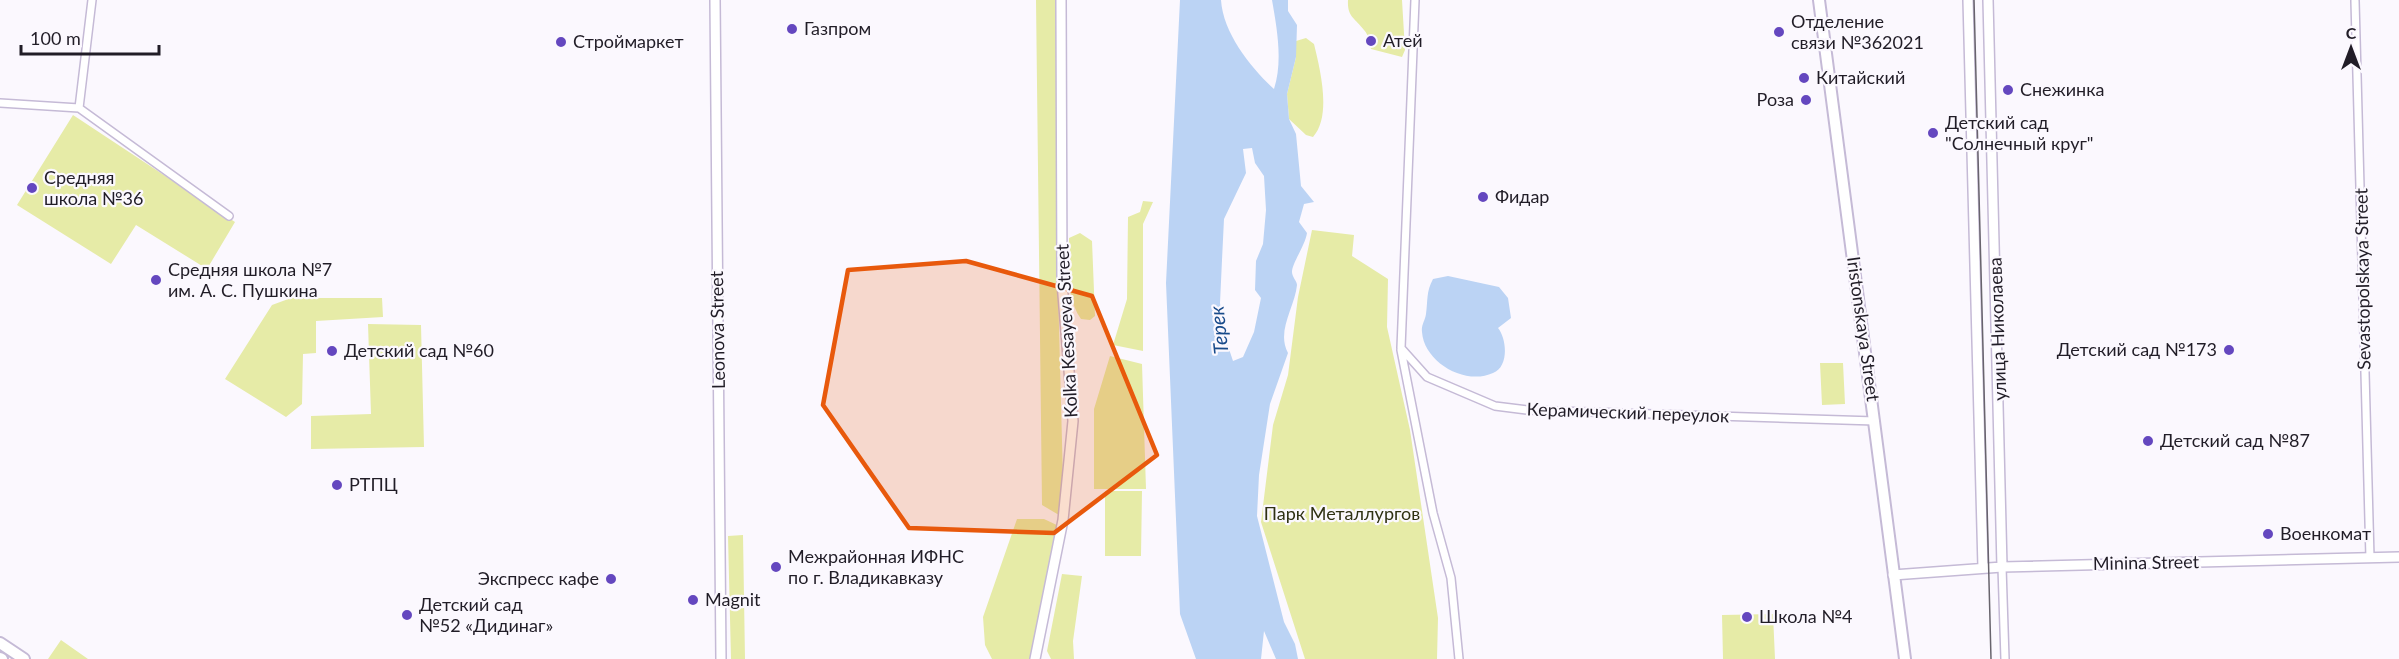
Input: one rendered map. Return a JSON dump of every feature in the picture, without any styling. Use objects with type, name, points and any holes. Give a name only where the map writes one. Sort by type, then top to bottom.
[{"type":"main road","name":"Iristonskaya Street","points":[[1819,0],[1905,659]]},
{"type":"main road","points":[[0,643],[24,659]]},
{"type":"street","points":[[79,108],[92,0]]},
{"type":"street","name":"Leonova Street","points":[[715,0],[721,659]]},
{"type":"street","name":"Kolka Kesayeva Street","points":[[1035,659],[1063,520],[1073,422],[1062,282],[1061,0]]},
{"type":"street","points":[[1415,0],[1401,348],[1433,513],[1451,578],[1459,659]]},
{"type":"street","name":"улица Николаева","points":[[1968,0],[1983,568]]},
{"type":"street","name":"улица Николаева","points":[[1988,0],[2005,659]]},
{"type":"street","name":"Sevastopolskaya Street","points":[[2355,1],[2370,558]]},
{"type":"street","points":[[0,103],[79,108],[229,216]]},
{"type":"street","name":"Керамический переулок","points":[[1401,348],[1427,377],[1495,406],[1527,411],[1875,421]]},
{"type":"street","name":"Minina Street","points":[[1893,575],[2002,567],[2399,557]]},
{"type":"highlighted area","points":[[966,261],[1092,296],[1157,455],[1054,533],[909,528],[823,405],[848,270]]},
{"type":"green space","points":[[1036,0],[1056,0],[1056,212],[1064,518],[1042,505]]},
{"type":"green space","points":[[1348,0],[1402,0],[1405,50],[1402,57],[1371,49],[1366,32],[1350,14]]},
{"type":"green space","points":[[1306,38],[1314,44],[1323,92],[1322,117],[1313,137],[1306,135],[1289,119],[1287,94],[1296,57],[1296,41]]},
{"type":"green space","points":[[73,115],[235,222],[207,269],[136,225],[111,264],[17,205]]},
{"type":"green space","points":[[1143,201],[1153,202],[1143,224],[1143,351],[1113,345],[1127,299],[1128,217],[1140,212]]},
{"type":"green space","name":"Парк Металлургов","points":[[1312,230],[1354,235],[1352,256],[1388,279],[1387,327],[1410,430],[1438,618],[1437,659],[1305,659],[1261,522],[1273,425],[1288,375],[1298,297]]},
{"type":"green space","points":[[1080,233],[1092,241],[1095,316],[1090,320],[1081,319],[1070,290],[1069,238]]},
{"type":"green space","points":[[291,298],[382,298],[383,317],[316,321],[316,353],[303,354],[302,404],[286,417],[225,379],[272,305]]},
{"type":"green space","points":[[368,324],[421,325],[424,447],[311,449],[311,416],[371,414]]},
{"type":"green space","points":[[1110,356],[1142,364],[1146,489],[1094,489],[1094,409]]},
{"type":"green space","points":[[1820,363],[1843,363],[1845,404],[1822,405]]},
{"type":"green space","points":[[1105,491],[1142,491],[1141,556],[1105,556]]},
{"type":"green space","points":[[1017,519],[1044,519],[1061,527],[1032,659],[992,659],[985,645],[983,617]]},
{"type":"green space","points":[[743,535],[745,659],[731,659],[728,536]]},
{"type":"green space","points":[[1062,574],[1082,576],[1073,641],[1074,659],[1051,659],[1047,651]]},
{"type":"green space","points":[[1773,614],[1775,659],[1723,659],[1722,615]]},
{"type":"green space","points":[[61,640],[88,659],[48,659]]},
{"type":"water","name":"Терек","points":[[1180,0],[1221,0],[1227,25],[1240,49],[1256,71],[1274,89],[1279,56],[1272,0],[1288,0],[1288,11],[1297,25],[1296,57],[1287,94],[1289,119],[1296,134],[1301,186],[1314,202],[1304,204],[1299,222],[1307,233],[1293,268],[1292,274],[1297,285],[1296,293],[1284,336],[1288,353],[1270,404],[1259,475],[1257,516],[1284,622],[1295,644],[1298,659],[1276,659],[1264,631],[1261,659],[1196,659],[1180,614],[1166,283]],"holes":[[[1252,148],[1255,163],[1264,176],[1266,210],[1263,244],[1256,261],[1255,290],[1261,298],[1254,332],[1243,357],[1233,361],[1225,337],[1220,303],[1224,219],[1246,173],[1243,149]]]},
{"type":"water","points":[[1448,276],[1499,287],[1508,298],[1511,318],[1498,328],[1505,345],[1504,359],[1502,365],[1493,373],[1482,376],[1459,374],[1438,362],[1424,343],[1422,330],[1429,288],[1433,279]]},
{"type":"tram line","points":[[1974,0],[1991,659]]},
{"type":"place","name":"Газпром","points":[[792,29]]},
{"type":"place","name":"Отделение связи №362021","points":[[1779,32]]},
{"type":"place","name":"Атей","points":[[1371,41]]},
{"type":"place","name":"Строймаркет","points":[[561,42]]},
{"type":"place","name":"Китайский","points":[[1804,78]]},
{"type":"place","name":"Снежинка","points":[[2008,90]]},
{"type":"place","name":"Роза","points":[[1806,100]]},
{"type":"place","name":"Детский сад \"Солнечный круг\"","points":[[1933,133]]},
{"type":"place","name":"Средняя школа №36","points":[[32,188]]},
{"type":"place","name":"Фидар","points":[[1483,197]]},
{"type":"place","name":"Средняя школа №7 им. А. С. Пушкина","points":[[156,280]]},
{"type":"place","name":"Детский сад №173","points":[[2229,350]]},
{"type":"place","name":"Детский сад №60","points":[[332,351]]},
{"type":"place","name":"Детский сад №87","points":[[2148,441]]},
{"type":"place","name":"РТПЦ","points":[[337,485]]},
{"type":"place","name":"Военкомат","points":[[2268,534]]},
{"type":"place","name":"Межрайонная ИФНС по г. Владикавказу","points":[[776,567]]},
{"type":"place","name":"Экспресс кафе","points":[[611,579]]},
{"type":"place","name":"Magnit","points":[[693,600]]},
{"type":"place","name":"Детский сад №52 «Дидинаг»","points":[[407,615]]},
{"type":"place","name":"Школа №4","points":[[1747,617]]}]
